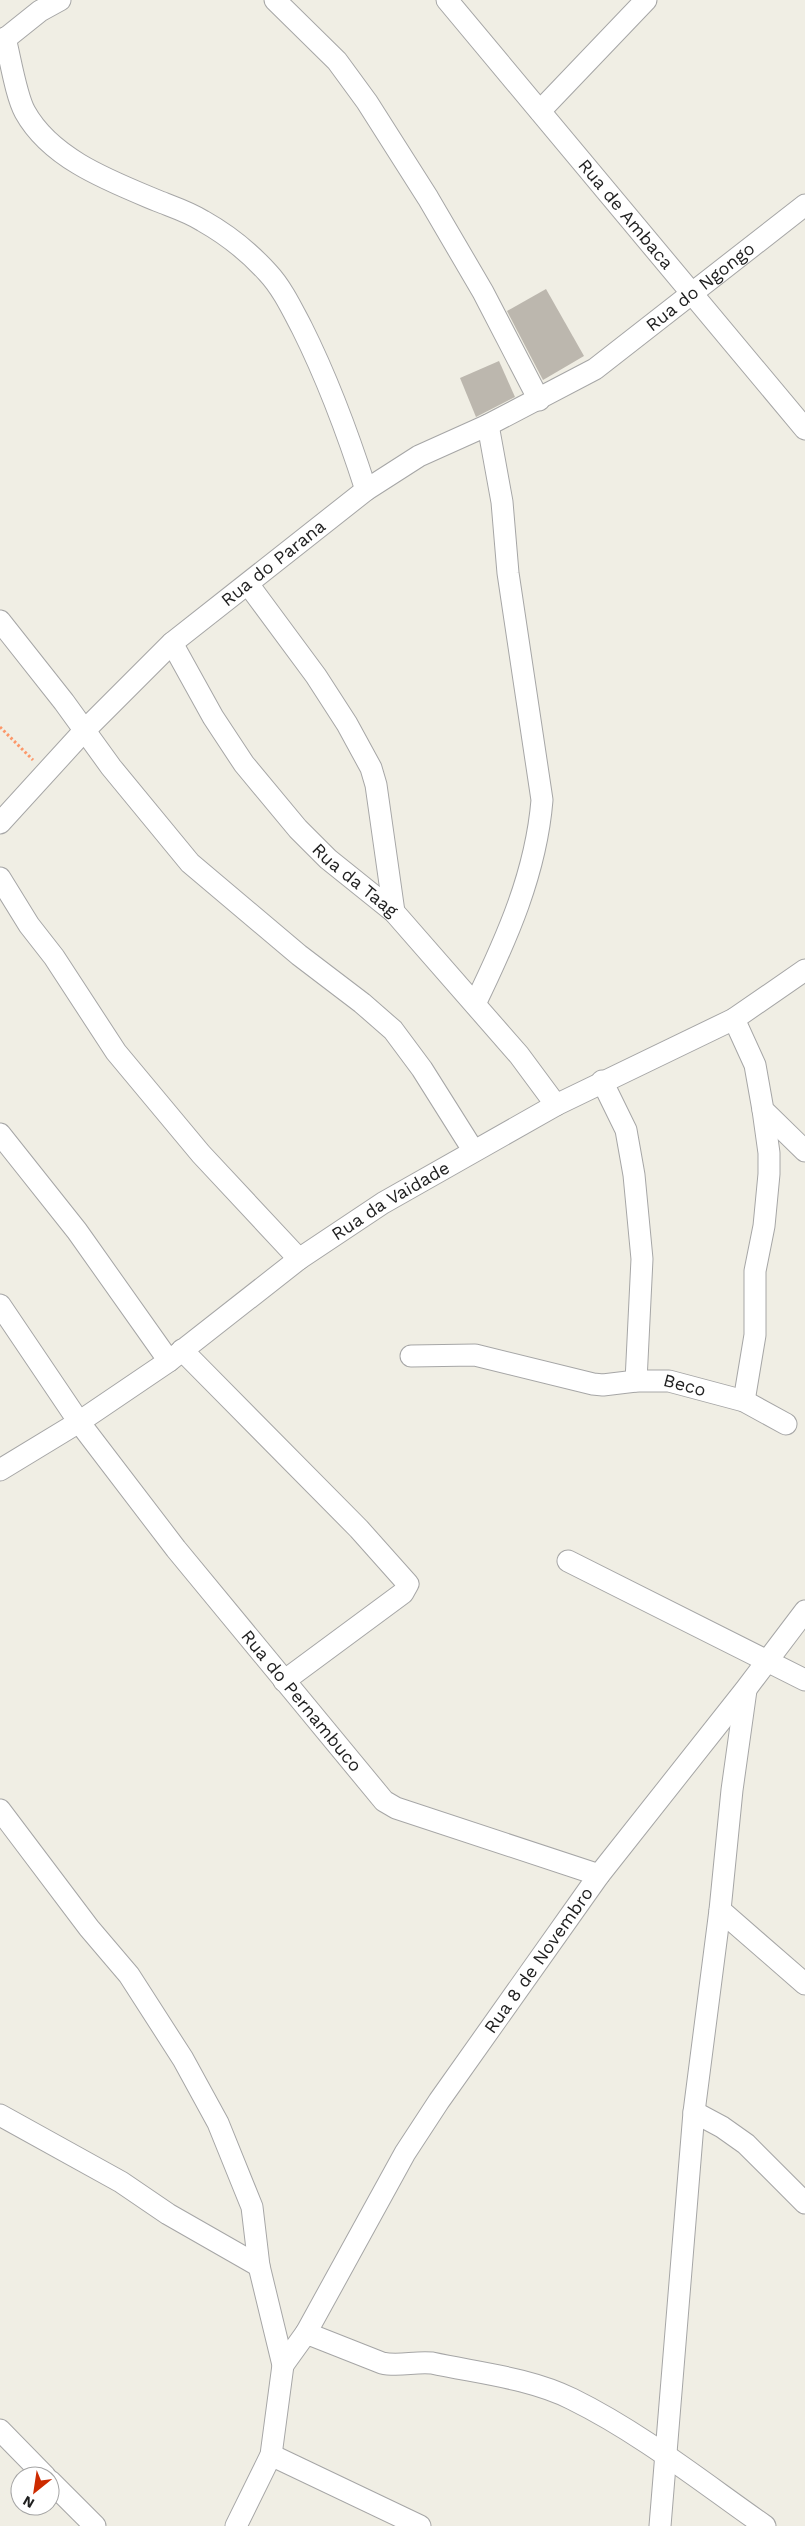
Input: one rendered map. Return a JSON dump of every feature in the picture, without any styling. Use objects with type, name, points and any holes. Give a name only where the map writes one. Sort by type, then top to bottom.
[{"type":"street","points":[[60,0],[40,12],[3,41],[24,110],[39,132],[67,156],[125,187],[202,220],[234,242],[269,273],[290,304],[312,348],[347,429],[366,490]]},
{"type":"street","points":[[275,0],[337,60],[367,102],[483,292],[539,400]]},
{"type":"street","name":"Rua de Ambaca","points":[[447,0],[805,429]]},
{"type":"street","points":[[540,111],[646,0]]},
{"type":"street","name":"Rua do Ngongo","points":[[595,369],[805,205]]},
{"type":"street","name":"Rua do Parana","points":[[0,823],[83,732],[172,643],[366,490],[419,456],[539,400],[595,369]]},
{"type":"street","points":[[475,1004],[506,940],[519,907],[540,831],[542,800],[508,573],[502,502],[488,425]]},
{"type":"street","points":[[248,584],[316,676],[371,768],[376,785],[394,912]]},
{"type":"street","points":[[0,621],[64,702],[83,732],[190,863],[393,1030],[422,1069],[473,1150]]},
{"type":"street","name":"Rua da Taag","points":[[172,643],[213,717],[250,771],[298,829],[328,859],[394,912],[519,1055],[556,1105]]},
{"type":"street","points":[[0,878],[29,925],[54,957],[116,1052],[201,1154],[299,1259]]},
{"type":"street","name":"Rua da Vaidade","points":[[0,1470],[79,1422],[176,1355],[299,1259],[383,1203],[473,1150],[556,1105],[602,1081],[734,1019],[805,970]]},
{"type":"street","points":[[734,1019],[755,1065],[769,1153],[764,1226],[754,1271],[755,1335],[744,1402]]},
{"type":"street","points":[[602,1081],[626,1130],[634,1175],[642,1259],[636,1381]]},
{"type":"street","points":[[763,1110],[805,1151]]},
{"type":"street","points":[[0,1134],[176,1355],[359,1529],[408,1584],[404,1593],[284,1681]]},
{"type":"street","name":"Rua do Pernambuco","points":[[0,1305],[79,1422],[176,1549],[375,1792],[396,1808],[598,1875]]},
{"type":"street","name":"Beco","points":[[411,1356],[475,1355],[593,1384],[603,1385],[636,1381],[670,1382],[744,1402],[786,1424]]},
{"type":"street","points":[[568,1561],[805,1680]]},
{"type":"street","name":"Rua 8 de Novembro","points":[[283,2365],[306,2333],[421,2128],[598,1875],[768,1661],[805,1610]]},
{"type":"street","points":[[660,2526],[664,2456],[694,2112],[720,1910],[732,1790],[746,1689]]},
{"type":"street","points":[[0,1810],[89,1928],[129,1975],[183,2059],[218,2123],[252,2207],[259,2266],[283,2365],[271,2455],[236,2526]]},
{"type":"street","points":[[720,1910],[805,1984]]},
{"type":"street","points":[[694,2112],[722,2127],[746,2144],[805,2203]]},
{"type":"street","points":[[0,2115],[120,2182],[168,2214],[259,2266]]},
{"type":"street","points":[[306,2333],[393,2366],[418,2362],[432,2363],[539,2388],[570,2398],[642,2439],[765,2526]]},
{"type":"street","points":[[0,2430],[35,2466]]},
{"type":"street","points":[[271,2455],[420,2526]]},
{"type":"street","points":[[60,2491],[95,2526]]},
{"type":"path","points":[[0,726],[45,774]]},
{"type":"building","points":[[546,289],[584,356],[543,380],[507,311]]},
{"type":"building","points":[[499,361],[515,397],[476,417],[460,378]]}]
